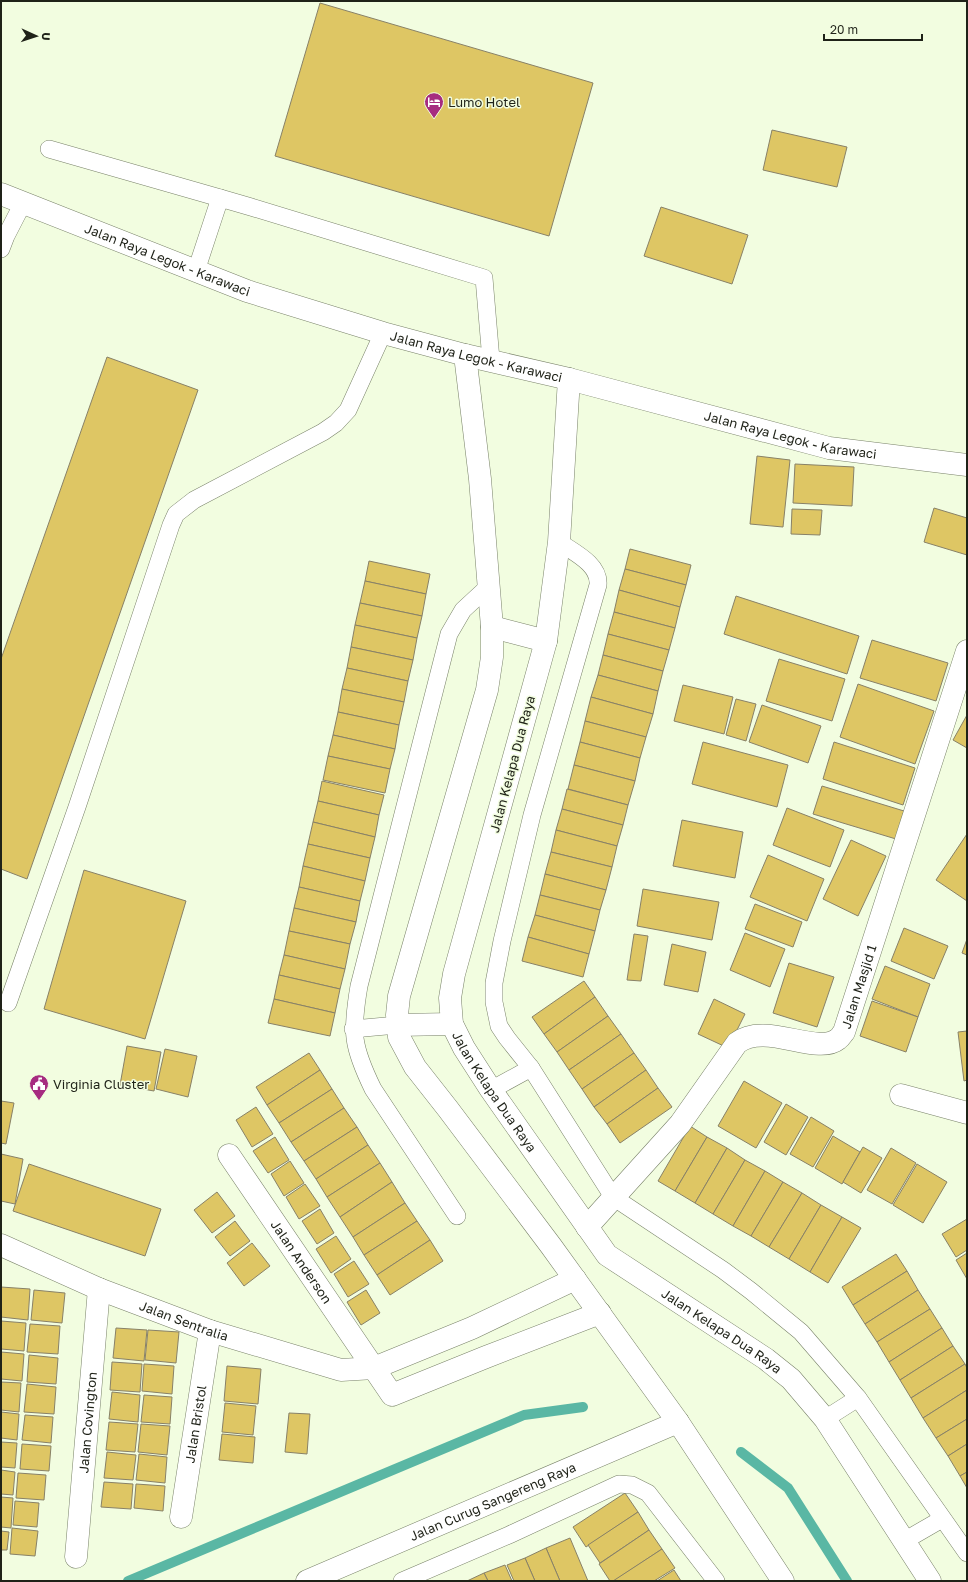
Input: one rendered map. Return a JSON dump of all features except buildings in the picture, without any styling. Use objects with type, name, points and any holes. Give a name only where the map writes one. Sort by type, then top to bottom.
[{"type":"main road","name":"Jalan Raya Legok - Karawaci","points":[[1,194],[247,291],[383,334],[464,355],[569,379],[829,448],[967,465]]},
{"type":"main road","points":[[464,355],[480,479],[492,626],[492,657],[487,690],[399,996],[397,1025],[399,1037],[415,1067],[575,1279],[678,1422],[783,1581]]},
{"type":"main road","name":"Jalan Kelapa Dua Raya","points":[[569,379],[559,542],[546,641],[454,974],[450,998],[452,1024],[464,1048],[491,1090],[607,1255],[780,1369],[801,1388],[825,1419],[930,1581]]},
{"type":"main road","points":[[492,626],[546,641]]},
{"type":"main road","name":"Jalan Masjid 1","points":[[586,1227],[680,1124],[742,1039],[759,1035],[828,1043],[838,1039],[844,1032],[967,651]]},
{"type":"main road","points":[[397,1025],[452,1024]]},
{"type":"main road","points":[[901,1095],[967,1114]]},
{"type":"main road","name":"Jalan Anderson","points":[[229,1155],[392,1395],[600,1313]]},
{"type":"main road","name":"Jalan Sentralia","points":[[1,1245],[99,1289],[210,1331],[341,1370],[374,1368],[472,1328],[575,1279]]},
{"type":"main road","name":"Jalan Covington","points":[[76,1557],[99,1289]]},
{"type":"main road","name":"Jalan Bristol","points":[[181,1517],[210,1331]]},
{"type":"main road","name":"Jalan Curug Sangereng Raya","points":[[307,1581],[678,1422]]},
{"type":"lane","points":[[49,149],[220,198],[484,278],[491,360]]},
{"type":"lane","points":[[196,271],[220,198]]},
{"type":"lane","points":[[1,249],[23,203]]},
{"type":"lane","points":[[8,1003],[77,807],[171,525],[176,514],[194,500],[323,432],[336,423],[348,410],[383,334]]},
{"type":"lane","points":[[559,542],[591,565],[597,574],[598,585],[532,816],[502,942],[494,983],[494,1002],[499,1026],[531,1068],[613,1197],[723,1270],[801,1332],[858,1398],[967,1553]]},
{"type":"lane","points":[[457,1216],[373,1089],[362,1067],[356,1048],[353,1029],[359,986],[449,634],[463,610],[489,586]]},
{"type":"lane","points":[[353,1029],[397,1025]]},
{"type":"lane","points":[[491,1090],[531,1068]]},
{"type":"lane","points":[[825,1419],[858,1398]]},
{"type":"lane","points":[[402,1581],[508,1535],[619,1484],[632,1485],[648,1493],[716,1581]]},
{"type":"lane","points":[[904,1541],[942,1519]]},
{"type":"waterway","points":[[128,1581],[524,1415],[583,1407]]},
{"type":"waterway","points":[[741,1452],[788,1488],[847,1581]]},
{"type":"place","name":"Lumo Hotel","points":[[434,119]]},
{"type":"place","name":"Virginia Cluster","points":[[39,1101]]}]
